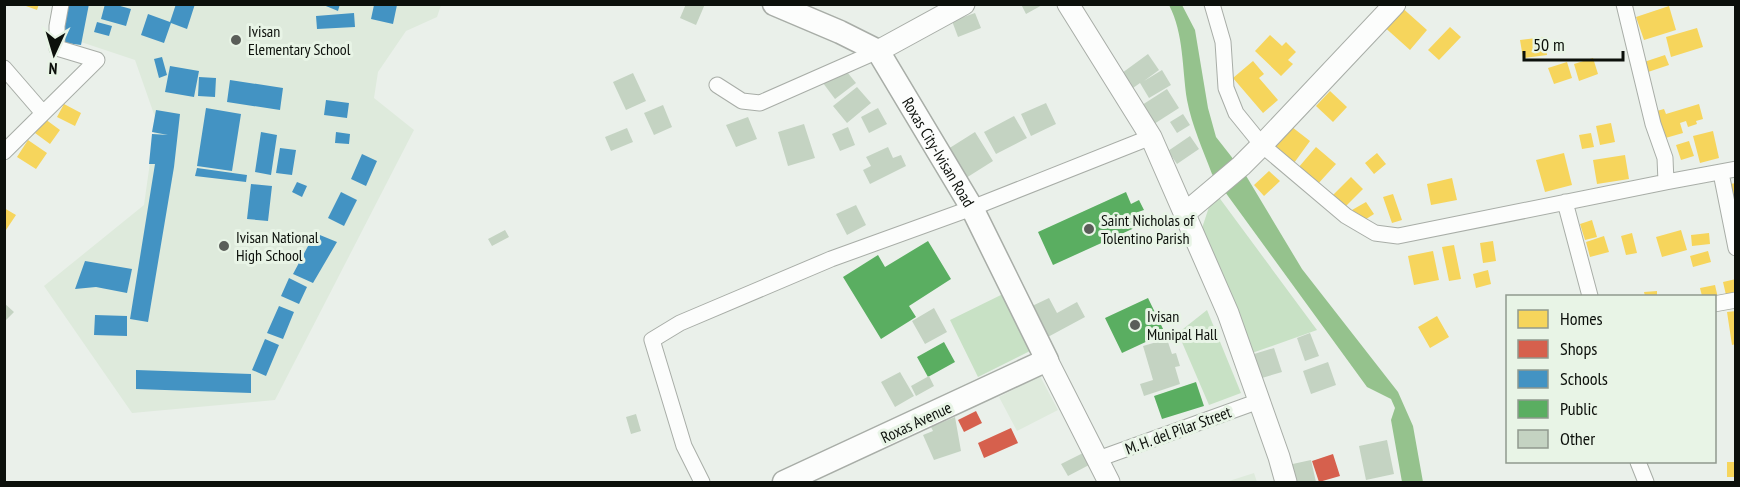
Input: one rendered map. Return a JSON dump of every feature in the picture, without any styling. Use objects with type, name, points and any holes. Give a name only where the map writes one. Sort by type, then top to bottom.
[{"type":"main road","points":[[774,4],[878,51]]},
{"type":"main road","name":"Roxas City-Ivisan Road","points":[[878,51],[972,208],[1047,360]]},
{"type":"main road","name":"Roxas Avenue","points":[[784,483],[1047,360]]},
{"type":"street","points":[[4,152],[97,60],[57,48],[57,26],[61,4]]},
{"type":"street","points":[[717,85],[742,101],[760,103],[878,51],[964,4]]},
{"type":"street","points":[[1068,4],[1151,137],[1228,313],[1286,483]]},
{"type":"street","points":[[1212,4],[1223,42],[1226,88],[1236,112],[1262,145],[1346,216],[1376,233],[1398,236],[1728,171],[1736,248]]},
{"type":"street","points":[[1184,214],[1262,145],[1395,4]]},
{"type":"street","points":[[1624,4],[1653,124],[1665,158],[1666,182]]},
{"type":"street","points":[[4,68],[43,113]]},
{"type":"street","points":[[702,483],[684,446],[652,340],[680,323],[831,259],[972,208],[1151,137]]},
{"type":"street","points":[[1565,202],[1589,295]]},
{"type":"street","points":[[1716,304],[1736,300]]},
{"type":"street","points":[[1047,360],[1109,483]]},
{"type":"street","name":"M. H. del Pilar Street","points":[[1098,459],[1259,400]]},
{"type":"street","points":[[1638,463],[1646,483]]},
{"type":"shaded area","name":"Ivisan National High School","points":[[66,5],[441,5],[437,17],[406,31],[378,72],[374,98],[414,130],[275,400],[132,413],[44,286],[144,205],[156,120],[135,60],[60,35]]},
{"type":"shaded area","points":[[1169,5],[1182,5],[1195,30],[1208,108],[1216,137],[1245,174],[1302,269],[1398,392],[1413,426],[1423,482],[1402,482],[1391,420],[1395,408],[1391,399],[1367,387],[1212,174],[1189,110],[1180,39]]},
{"type":"shaded area","points":[[1218,196],[1317,330],[1252,353],[1202,228],[1210,204]]},
{"type":"shaded area","points":[[1007,292],[1036,348],[978,377],[950,320]]},
{"type":"shaded area","points":[[1207,310],[1241,393],[1209,405],[1178,333]]},
{"type":"shaded area","points":[[1040,376],[1058,410],[1017,431],[999,397]]},
{"type":"shaded area","points":[[1254,473],[1257,482],[1226,482]]},
{"type":"building: Homes","points":[[27,4],[39,4],[37,10],[26,6]]},
{"type":"building: Homes","points":[[1399,5],[1427,30],[1410,50],[1381,24]]},
{"type":"building: Homes","points":[[1669,6],[1676,30],[1644,40],[1636,17]]},
{"type":"building: Homes","points":[[1450,27],[1461,37],[1439,60],[1428,50]]},
{"type":"building: Homes","points":[[1697,28],[1703,47],[1671,57],[1666,37]]},
{"type":"building: Homes","points":[[1270,35],[1282,46],[1286,42],[1296,52],[1288,60],[1293,64],[1281,76],[1255,51]]},
{"type":"building: Homes","points":[[1545,37],[1547,55],[1523,58],[1520,40]]},
{"type":"building: Homes","points":[[1665,55],[1669,65],[1648,72],[1644,62]]},
{"type":"building: Homes","points":[[1593,58],[1598,74],[1579,81],[1574,64]]},
{"type":"building: Homes","points":[[1253,61],[1264,74],[1259,78],[1278,100],[1263,113],[1233,78]]},
{"type":"building: Homes","points":[[1567,62],[1572,78],[1554,84],[1548,68]]},
{"type":"building: Homes","points":[[1330,91],[1347,107],[1333,122],[1316,106]]},
{"type":"building: Homes","points":[[64,104],[81,113],[75,126],[57,117]]},
{"type":"building: Homes","points":[[1699,104],[1703,119],[1688,127],[1686,121],[1680,123],[1683,133],[1662,139],[1653,112],[1664,109],[1666,114]]},
{"type":"building: Homes","points":[[45,119],[60,130],[50,144],[35,133]]},
{"type":"building: Homes","points":[[1611,123],[1615,142],[1600,145],[1596,126]]},
{"type":"building: Homes","points":[[1292,127],[1310,141],[1294,163],[1275,148]]},
{"type":"building: Homes","points":[[1713,131],[1719,158],[1700,163],[1693,136]]},
{"type":"building: Homes","points":[[1591,133],[1594,147],[1582,149],[1579,135]]},
{"type":"building: Homes","points":[[28,140],[47,153],[36,169],[17,157]]},
{"type":"building: Homes","points":[[1689,141],[1694,156],[1681,160],[1676,145]]},
{"type":"building: Homes","points":[[1316,147],[1336,164],[1317,185],[1298,168]]},
{"type":"building: Homes","points":[[1377,153],[1386,164],[1374,174],[1365,163]]},
{"type":"building: Homes","points":[[1564,153],[1572,185],[1545,192],[1536,160]]},
{"type":"building: Homes","points":[[1625,155],[1629,179],[1597,184],[1593,160]]},
{"type":"building: Homes","points":[[1269,171],[1280,181],[1264,196],[1254,185]]},
{"type":"building: Homes","points":[[1351,177],[1363,189],[1344,208],[1332,196]]},
{"type":"building: Homes","points":[[1452,178],[1457,200],[1431,205],[1427,184]]},
{"type":"building: Homes","points":[[1736,183],[1736,204],[1734,204],[1730,184]]},
{"type":"building: Homes","points":[[1393,194],[1402,220],[1392,223],[1383,197]]},
{"type":"building: Homes","points":[[1366,202],[1374,214],[1360,223],[1352,210]]},
{"type":"building: Homes","points":[[4,208],[16,215],[4,233]]},
{"type":"building: Homes","points":[[1592,220],[1597,237],[1585,240],[1580,224]]},
{"type":"building: Homes","points":[[1681,230],[1687,250],[1662,257],[1656,237]]},
{"type":"building: Homes","points":[[1632,233],[1637,253],[1626,255],[1621,236]]},
{"type":"building: Homes","points":[[1709,233],[1710,244],[1692,246],[1691,235]]},
{"type":"building: Homes","points":[[1604,236],[1609,252],[1590,257],[1586,242]]},
{"type":"building: Homes","points":[[1493,241],[1496,261],[1483,263],[1480,243]]},
{"type":"building: Homes","points":[[1454,245],[1461,279],[1449,281],[1442,247]]},
{"type":"building: Homes","points":[[1433,251],[1439,280],[1414,285],[1408,256]]},
{"type":"building: Homes","points":[[1708,251],[1711,262],[1693,267],[1690,256]]},
{"type":"building: Homes","points":[[1488,270],[1491,284],[1476,288],[1473,274]]},
{"type":"building: Homes","points":[[1736,279],[1736,292],[1726,295],[1723,282]]},
{"type":"building: Homes","points":[[1715,285],[1718,298],[1716,295],[1702,295],[1700,288]]},
{"type":"building: Homes","points":[[1657,291],[1657,295],[1645,295],[1644,292]]},
{"type":"building: Homes","points":[[1736,311],[1736,344],[1732,345],[1727,312]]},
{"type":"building: Homes","points":[[1437,316],[1449,337],[1430,348],[1418,327]]},
{"type":"building: Homes","points":[[1727,462],[1736,462],[1736,477],[1727,477]]},
{"type":"building: Shops","points":[[976,411],[982,423],[964,432],[958,420]]},
{"type":"building: Shops","points":[[1011,428],[1018,443],[984,458],[978,443]]},
{"type":"building: Shops","points":[[1333,454],[1340,476],[1319,482],[1312,461]]},
{"type":"building: Schools","points":[[66,4],[89,4],[81,45],[59,42]]},
{"type":"building: Schools","points":[[105,4],[131,9],[126,26],[101,19]]},
{"type":"building: Schools","points":[[176,4],[195,4],[187,29],[171,23],[164,43],[141,35],[148,14],[170,22]]},
{"type":"building: Schools","points":[[321,4],[340,4],[338,11]]},
{"type":"building: Schools","points":[[374,5],[397,5],[393,24],[371,19]]},
{"type":"building: Schools","points":[[354,13],[355,27],[317,29],[316,16]]},
{"type":"building: Schools","points":[[97,22],[112,26],[109,36],[94,32]]},
{"type":"building: Schools","points":[[162,57],[167,75],[159,78],[154,59]]},
{"type":"building: Schools","points":[[170,66],[199,71],[194,97],[165,92]]},
{"type":"building: Schools","points":[[199,77],[216,78],[215,97],[198,96]]},
{"type":"building: Schools","points":[[230,80],[283,88],[280,110],[227,102]]},
{"type":"building: Schools","points":[[326,100],[349,103],[347,118],[324,115]]},
{"type":"building: Schools","points":[[206,108],[241,114],[232,171],[197,166]]},
{"type":"building: Schools","points":[[156,110],[180,114],[174,167],[148,322],[130,319],[155,164],[149,164],[152,134],[168,135],[152,132]]},
{"type":"building: Schools","points":[[261,132],[277,135],[271,175],[255,172]]},
{"type":"building: Schools","points":[[336,132],[350,134],[349,144],[335,143]]},
{"type":"building: Schools","points":[[280,148],[296,150],[292,175],[276,173]]},
{"type":"building: Schools","points":[[362,154],[377,161],[366,186],[351,179]]},
{"type":"building: Schools","points":[[197,168],[247,175],[246,182],[195,176]]},
{"type":"building: Schools","points":[[297,182],[307,186],[302,197],[292,192]]},
{"type":"building: Schools","points":[[251,184],[272,186],[268,221],[247,219]]},
{"type":"building: Schools","points":[[341,192],[357,200],[344,226],[328,218]]},
{"type":"building: Schools","points":[[315,233],[337,242],[313,283],[293,274]]},
{"type":"building: Schools","points":[[85,261],[132,269],[127,293],[96,287],[75,289]]},
{"type":"building: Schools","points":[[289,278],[307,287],[299,304],[281,296]]},
{"type":"building: Schools","points":[[279,306],[294,312],[283,339],[267,333]]},
{"type":"building: Schools","points":[[95,315],[127,316],[127,336],[94,335]]},
{"type":"building: Schools","points":[[265,339],[279,345],[266,376],[252,370]]},
{"type":"building: Schools","points":[[136,370],[251,374],[251,393],[136,389]]},
{"type":"building: Public","name":"Saint Nicholas of Tolentino Parish","points":[[1126,192],[1131,204],[1139,200],[1144,210],[1135,213],[1141,225],[1053,265],[1038,232]]},
{"type":"building: Public","points":[[928,241],[951,279],[909,306],[916,317],[881,339],[843,277],[878,255],[885,267]]},
{"type":"building: Public","name":"Ivisan Munipal Hall","points":[[1148,298],[1165,333],[1122,353],[1105,318]]},
{"type":"building: Public","points":[[944,342],[955,362],[928,377],[917,357]]},
{"type":"building: Public","points":[[1196,382],[1204,406],[1162,419],[1154,396]]},
{"type":"building: Other","points":[[686,4],[705,4],[696,25],[680,18]]},
{"type":"building: Other","points":[[1021,4],[1044,4],[1026,14]]},
{"type":"building: Other","points":[[975,13],[981,28],[958,37],[952,21]]},
{"type":"building: Other","points":[[1148,54],[1159,70],[1144,81],[1162,70],[1171,85],[1149,98],[1140,83],[1133,88],[1122,73]]},
{"type":"building: Other","points":[[843,67],[856,83],[835,99],[823,83]]},
{"type":"building: Other","points":[[633,73],[646,101],[626,110],[613,82]]},
{"type":"building: Other","points":[[857,87],[871,103],[847,123],[833,106]]},
{"type":"building: Other","points":[[1167,89],[1179,108],[1154,124],[1142,105]]},
{"type":"building: Other","points":[[1046,103],[1056,124],[1031,136],[1021,114]]},
{"type":"building: Other","points":[[663,105],[672,127],[654,135],[644,113]]},
{"type":"building: Other","points":[[878,108],[887,124],[869,133],[861,117]]},
{"type":"building: Other","points":[[1183,114],[1190,125],[1177,133],[1170,122]]},
{"type":"building: Other","points":[[1014,116],[1027,138],[996,154],[984,132]]},
{"type":"building: Other","points":[[748,117],[757,139],[736,147],[726,125]]},
{"type":"building: Other","points":[[804,124],[815,158],[788,166],[778,132]]},
{"type":"building: Other","points":[[848,127],[855,145],[840,151],[832,134]]},
{"type":"building: Other","points":[[627,128],[633,142],[611,151],[605,137]]},
{"type":"building: Other","points":[[975,132],[993,161],[966,178],[948,149]]},
{"type":"building: Other","points":[[1190,136],[1199,149],[1177,164],[1168,151]]},
{"type":"building: Other","points":[[888,147],[893,158],[901,155],[906,166],[870,184],[863,170],[871,166],[866,157]]},
{"type":"building: Other","points":[[856,205],[866,225],[847,235],[836,214]]},
{"type":"building: Other","points":[[505,230],[509,237],[492,246],[488,239]]},
{"type":"building: Other","points":[[1049,298],[1057,313],[1077,302],[1085,317],[1046,338],[1030,307]]},
{"type":"building: Other","points":[[4,303],[14,312],[4,322]]},
{"type":"building: Other","points":[[934,308],[947,332],[925,344],[912,321]]},
{"type":"building: Other","points":[[1310,333],[1319,356],[1305,361],[1297,338]]},
{"type":"building: Other","points":[[1167,339],[1172,354],[1176,353],[1180,366],[1175,367],[1180,384],[1144,396],[1140,384],[1153,380],[1143,346]]},
{"type":"building: Other","points":[[1274,348],[1282,372],[1262,378],[1254,354]]},
{"type":"building: Other","points":[[1328,362],[1336,385],[1311,394],[1303,371]]},
{"type":"building: Other","points":[[900,372],[914,396],[895,407],[881,382]]},
{"type":"building: Other","points":[[929,376],[934,386],[916,396],[911,386]]},
{"type":"building: Other","points":[[636,414],[641,431],[631,434],[626,417]]},
{"type":"building: Other","points":[[955,417],[961,451],[934,460],[923,435],[933,431],[931,427]]},
{"type":"building: Other","points":[[1387,440],[1394,474],[1366,480],[1359,446]]},
{"type":"building: Other","points":[[1083,453],[1089,465],[1068,476],[1061,464]]},
{"type":"building: Other","points":[[1311,460],[1316,482],[1292,482],[1288,465]]},
{"type":"place","name":"Ivisan Elementary School","points":[[236,40]]},
{"type":"place","name":"Saint Nicholas of Tolentino Parish","points":[[1089,229]]},
{"type":"place","name":"Ivisan National High School","points":[[224,246]]},
{"type":"place","name":"Ivisan Munipal Hall","points":[[1135,325]]}]
